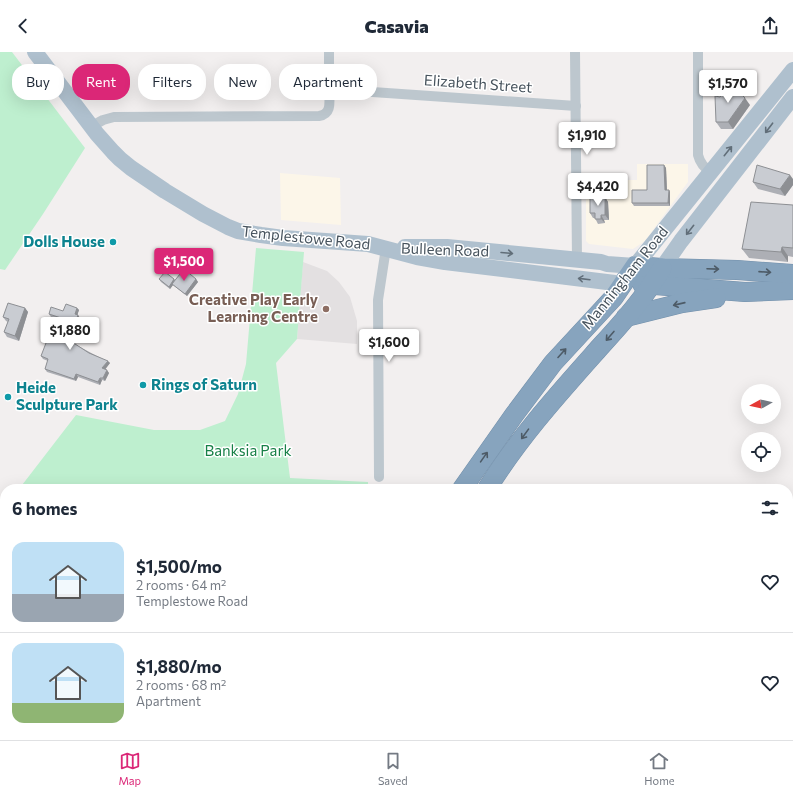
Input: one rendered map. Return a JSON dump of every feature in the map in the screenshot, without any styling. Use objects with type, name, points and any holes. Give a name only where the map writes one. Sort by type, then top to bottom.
[{"type":"highway","name":"Bulleen Road","points":[[636,266],[793,274]]},
{"type":"highway","name":"Manningham Road","points":[[466,484],[514,415],[549,369],[614,297],[636,266]]},
{"type":"highway","name":"Manningham Road","points":[[490,484],[530,428],[626,317],[652,284],[662,268]]},
{"type":"highway","name":"Bulleen Road","points":[[623,284],[652,284],[682,288],[745,292],[793,290]]},
{"type":"highway","name":"Bulleen Road","points":[[626,317],[682,303],[745,292]]},
{"type":"main road","name":"Templestowe Road","points":[[35,52],[113,152],[136,171],[165,191],[203,214],[222,224],[247,234],[368,244],[386,248]]},
{"type":"main road","name":"Manningham Road","points":[[636,266],[793,70]]},
{"type":"main road","name":"Manningham Road","points":[[662,268],[681,241],[791,104]]},
{"type":"main road","name":"Bulleen Road","points":[[386,248],[412,246],[447,248],[636,266]]},
{"type":"main road","name":"Bulleen Road","points":[[386,248],[417,257],[445,262],[623,284]]},
{"type":"street","points":[[329,52],[329,64]]},
{"type":"street","points":[[575,52],[577,260]]},
{"type":"street","points":[[698,52],[698,156],[705,169],[711,172]]},
{"type":"street","name":"Elizabeth Street","points":[[377,92],[576,106]]},
{"type":"street","points":[[92,126],[103,120],[114,117],[319,116],[328,112],[329,100]]},
{"type":"street","points":[[379,477],[378,300],[386,248]]},
{"type":"shaded area","points":[[637,164],[688,164],[688,182],[645,241],[633,249],[589,244],[586,241],[586,180],[637,180]]},
{"type":"shaded area","points":[[280,173],[340,178],[341,225],[281,220]]},
{"type":"shaded area","name":"Creative Play Early Learning Centre","points":[[303,262],[327,271],[339,282],[350,297],[357,321],[357,344],[297,339]]},
{"type":"green space","points":[[0,52],[12,52],[21,64],[12,64],[12,100],[48,100],[85,148],[5,270],[0,269]]},
{"type":"green space","name":"Banksia Park","points":[[256,248],[304,252],[297,339],[276,363],[290,478],[368,482],[368,484],[23,484],[76,415],[154,430],[200,430],[225,421],[238,394],[246,364]]},
{"type":"building","points":[[731,83],[745,98],[728,122],[716,122],[715,96],[720,97]]},
{"type":"building","points":[[647,165],[664,165],[665,190],[669,190],[668,203],[632,203],[632,190],[647,190]]},
{"type":"building","points":[[757,165],[790,175],[780,189],[753,182]]},
{"type":"building","points":[[590,197],[605,197],[605,215],[601,215],[601,219],[595,219],[595,213],[590,213]]},
{"type":"building","points":[[751,202],[793,205],[793,248],[782,247],[781,252],[742,249]]},
{"type":"building","points":[[184,269],[196,279],[185,294],[172,284]]},
{"type":"building","points":[[165,272],[174,279],[169,287],[159,279]]},
{"type":"building","points":[[8,303],[25,308],[15,336],[4,332],[9,319],[3,317]]},
{"type":"building","points":[[66,304],[77,308],[75,314],[78,315],[75,323],[70,321],[64,339],[72,342],[89,353],[108,361],[102,368],[107,370],[103,378],[100,378],[98,382],[76,374],[74,379],[45,369],[48,359],[41,356],[51,330],[56,331],[61,318],[49,314],[51,307],[63,311]]},
{"type":"place","name":"Dolls House","points":[[113,242]]},
{"type":"place","name":"Creative Play Early Learning Centre","points":[[326,309]]},
{"type":"place","name":"Rings of Saturn","points":[[143,385]]},
{"type":"place","name":"Heide Sculpture Park","points":[[8,397]]}]
